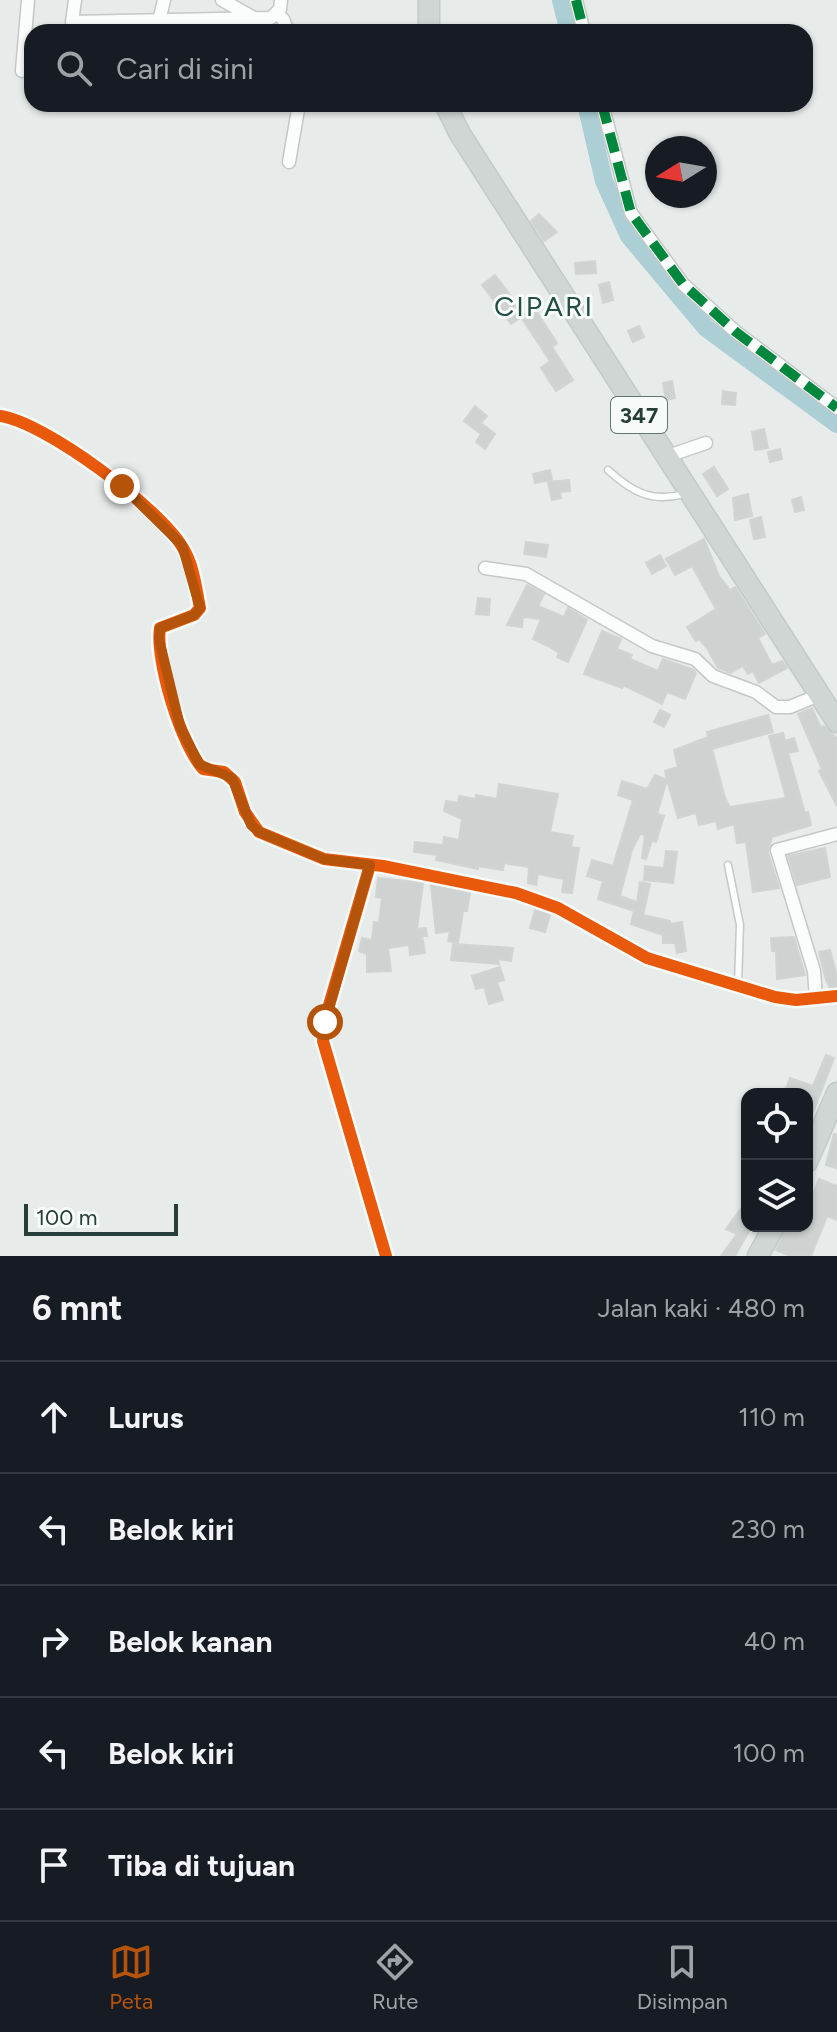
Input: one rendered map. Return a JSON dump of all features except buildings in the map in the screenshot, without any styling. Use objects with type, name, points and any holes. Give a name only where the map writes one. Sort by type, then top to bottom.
[{"type":"main road","points":[[429,0],[429,24]]},
{"type":"main road","name":"347","points":[[449,112],[665,457],[837,722]]},
{"type":"main road","points":[[808,1160],[837,1093]]},
{"type":"main road","points":[[758,1256],[771,1232]]},
{"type":"street","points":[[26,24],[28,0]]},
{"type":"street","points":[[73,24],[75,0]]},
{"type":"street","points":[[159,21],[164,0]]},
{"type":"street","points":[[222,0],[256,19]]},
{"type":"street","points":[[277,14],[281,0]]},
{"type":"street","points":[[576,0],[582,24]]},
{"type":"street","points":[[116,24],[256,19],[277,14]]},
{"type":"street","points":[[277,14],[285,24]]},
{"type":"street","points":[[22,71],[24,47]]},
{"type":"street","points":[[289,162],[298,112]]},
{"type":"street","points":[[604,112],[631,213],[683,284],[736,332],[837,408]]},
{"type":"street","points":[[0,416],[35,426],[122,486],[182,545],[200,608],[194,615],[160,628],[159,639],[180,726],[199,764],[232,778],[251,825],[259,832],[324,859],[516,893],[558,908],[647,958],[786,1000],[837,996]]},
{"type":"street","points":[[665,457],[706,443]]},
{"type":"street","points":[[485,568],[526,574],[652,646],[695,659],[713,676],[756,692],[776,707],[790,707],[819,695]]},
{"type":"street","points":[[816,998],[814,971],[777,850],[837,834]]},
{"type":"street","points":[[370,865],[327,1012],[323,1041],[386,1256]]},
{"type":"lane","points":[[608,470],[620,481],[654,499],[688,493]]},
{"type":"lane","points":[[728,865],[740,925],[738,984]]},
{"type":"waterway","points":[[561,0],[567,24]]},
{"type":"waterway","points":[[588,112],[604,181],[629,236],[706,328],[837,424]]},
{"type":"marked path","points":[[576,0],[582,24]]},
{"type":"marked path","points":[[604,112],[631,213],[683,284],[736,332],[837,408]]},
{"type":"cycle path","points":[[0,416],[44,434],[100,469],[151,511],[183,548],[192,570],[200,608],[194,615],[160,628],[162,660],[171,702],[186,741],[203,769],[224,772],[235,782],[245,812],[259,832],[324,859],[383,866],[516,893],[558,908],[647,958],[775,997],[796,1000],[837,996]]},
{"type":"cycle path","points":[[370,865],[327,1012],[323,1041],[386,1256]]},
{"type":"district","name":"CIPARI","points":[[544,306]]},
{"type":"route","points":[[122,486],[182,545],[189,562],[200,608],[194,615],[160,628],[159,639],[180,726],[199,764],[203,769],[224,772],[232,778],[239,788],[251,825],[259,832],[324,859],[370,865],[325,1022]]}]
